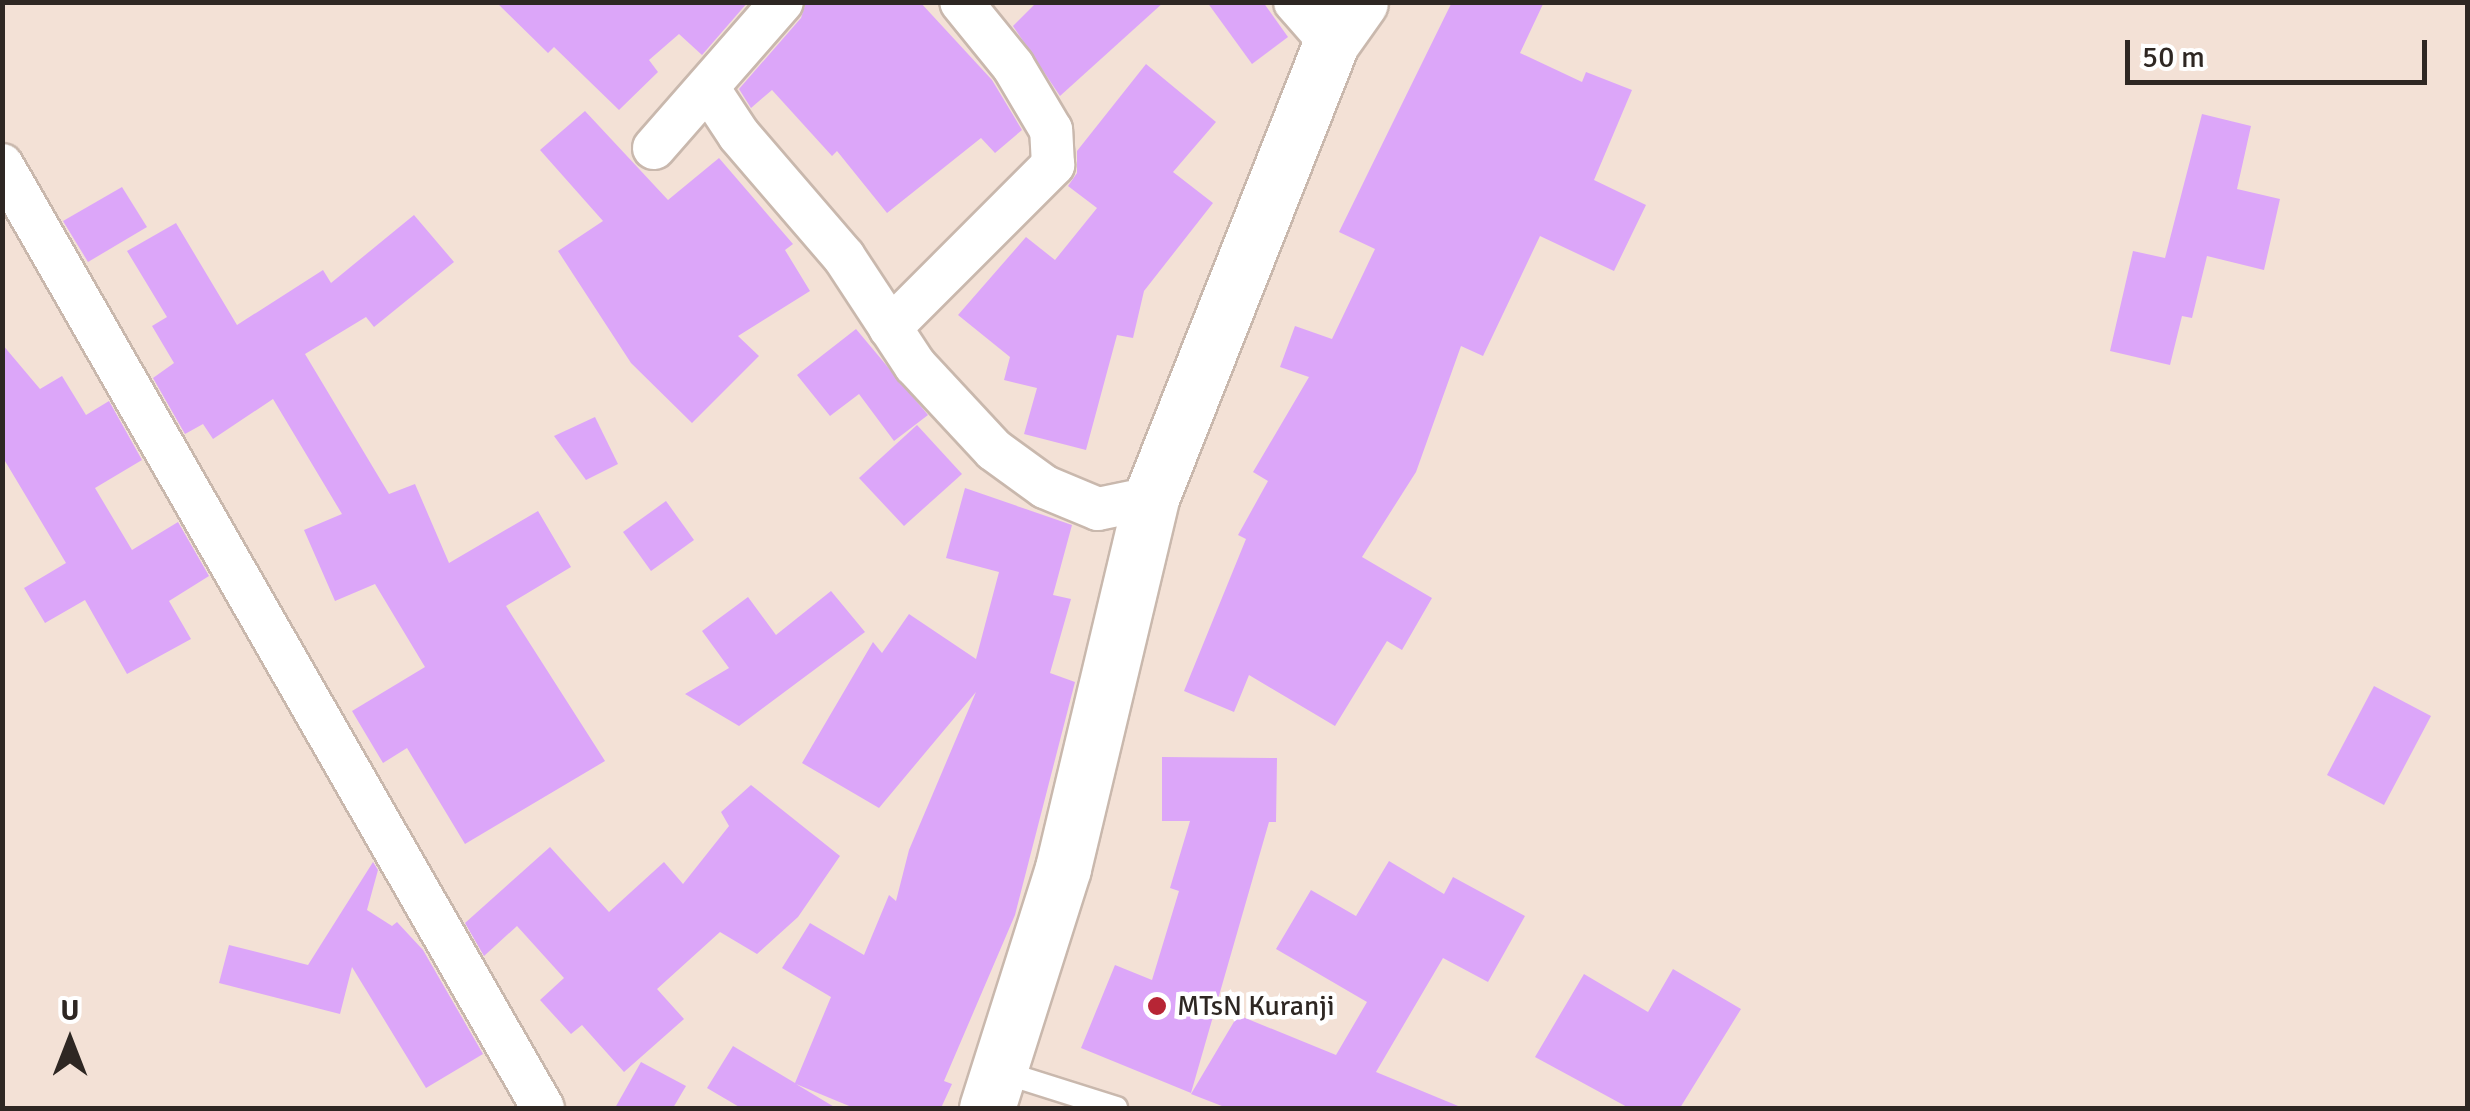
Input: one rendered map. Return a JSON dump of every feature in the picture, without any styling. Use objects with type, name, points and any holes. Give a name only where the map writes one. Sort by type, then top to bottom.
[{"type":"street","points":[[654,148],[782,2]]},
{"type":"street","points":[[890,328],[1052,165],[1051,130],[1013,66],[960,2]]},
{"type":"street","points":[[993,1090],[1063,868],[1151,498],[1346,23],[1295,2]]},
{"type":"street","points":[[708,88],[739,135],[844,257],[914,365],[994,450],[1044,487],[1098,509],[1151,498]]},
{"type":"street","points":[[2,165],[543,1108]]},
{"type":"lane","points":[[993,1090],[1116,1108]]},
{"type":"building","points":[[496,2],[748,2],[702,55],[679,34],[649,60],[658,72],[619,110],[554,47],[548,53]]},
{"type":"building","points":[[806,2],[920,2],[992,80],[1022,130],[995,153],[981,138],[887,213],[837,151],[832,156],[772,90],[751,108],[739,89],[801,18]]},
{"type":"building","points":[[1037,2],[1164,2],[1060,96],[1013,26]]},
{"type":"building","points":[[1207,2],[1263,2],[1288,37],[1252,64]]},
{"type":"building","points":[[1452,2],[1544,2],[1520,53],[1582,82],[1586,72],[1632,90],[1594,180],[1646,205],[1614,271],[1540,236],[1483,356],[1461,346],[1416,472],[1362,557],[1432,598],[1402,650],[1387,641],[1335,726],[1249,675],[1234,712],[1184,691],[1246,539],[1238,535],[1268,481],[1253,472],[1309,377],[1280,367],[1295,326],[1332,339],[1375,249],[1339,232]]},
{"type":"building","points":[[1146,64],[1216,122],[1173,172],[1213,203],[1144,291],[1133,338],[1117,335],[1086,450],[1024,434],[1037,388],[1004,380],[1010,357],[958,315],[1026,237],[1055,260],[1097,208],[1068,186],[1077,173],[1077,151]]},
{"type":"building","points":[[585,111],[668,200],[719,158],[793,244],[785,250],[810,291],[738,336],[759,356],[692,423],[631,363],[558,251],[603,221],[540,150]]},
{"type":"building","points":[[2202,114],[2251,126],[2237,189],[2280,199],[2264,270],[2207,256],[2192,318],[2182,316],[2170,365],[2110,351],[2133,251],[2165,258]]},
{"type":"building","points":[[122,187],[147,227],[88,262],[63,221]]},
{"type":"building","points":[[414,215],[454,262],[374,327],[366,317],[305,354],[389,494],[415,484],[449,563],[538,511],[571,567],[506,606],[605,761],[465,844],[407,748],[383,763],[352,711],[425,667],[375,584],[335,601],[304,530],[342,514],[273,399],[213,439],[203,424],[185,434],[153,378],[174,363],[152,326],[167,317],[127,251],[176,223],[237,325],[323,270],[331,283]]},
{"type":"building","points":[[856,329],[928,415],[894,441],[859,394],[830,416],[797,375]]},
{"type":"building","points":[[2,344],[40,389],[62,376],[86,415],[109,401],[142,460],[95,488],[132,550],[178,522],[209,576],[169,601],[191,639],[127,674],[85,600],[45,623],[24,588],[66,563],[2,456]]},
{"type":"building","points":[[595,417],[618,464],[586,480],[554,436]]},
{"type":"building","points":[[917,425],[962,474],[904,526],[859,478]]},
{"type":"building","points":[[965,488],[1072,525],[1053,595],[1071,599],[1050,673],[1075,682],[1015,915],[944,1081],[952,1084],[941,1108],[854,1108],[796,1084],[836,1108],[741,1108],[707,1088],[733,1046],[795,1083],[831,997],[782,968],[810,923],[864,955],[889,895],[896,901],[909,850],[976,692],[879,808],[802,763],[873,642],[882,653],[909,614],[976,659],[999,572],[946,558]]},
{"type":"building","points":[[666,501],[694,540],[651,571],[623,532]]},
{"type":"building","points":[[831,591],[865,632],[739,726],[685,694],[729,668],[702,631],[748,597],[776,635]]},
{"type":"building","points":[[2374,686],[2431,716],[2384,805],[2327,775]]},
{"type":"building","points":[[1162,757],[1277,758],[1276,822],[1269,822],[1191,1093],[1081,1048],[1115,965],[1152,980],[1179,891],[1170,888],[1190,821],[1162,821]]},
{"type":"building","points":[[751,785],[840,856],[798,917],[757,954],[720,932],[657,989],[684,1019],[624,1072],[582,1025],[571,1034],[540,1000],[564,978],[517,926],[484,956],[465,923],[550,847],[609,912],[664,862],[683,884],[729,826],[721,812]]},
{"type":"building","points":[[1389,861],[1444,894],[1453,877],[1525,916],[1488,982],[1443,958],[1376,1072],[1463,1108],[1227,1108],[1191,1094],[1238,1015],[1336,1055],[1367,1002],[1276,949],[1311,890],[1356,916]]},
{"type":"building","points":[[373,862],[378,870],[367,910],[392,926],[397,922],[423,950],[483,1054],[426,1088],[352,967],[340,1014],[219,983],[229,945],[308,965]]},
{"type":"building","points":[[1673,969],[1741,1009],[1680,1108],[1629,1108],[1535,1057],[1584,974],[1648,1012]]},
{"type":"building","points":[[641,1062],[686,1086],[673,1108],[615,1108]]},
{"type":"place","name":"MTsN Kuranji","points":[[1157,1006]]}]
